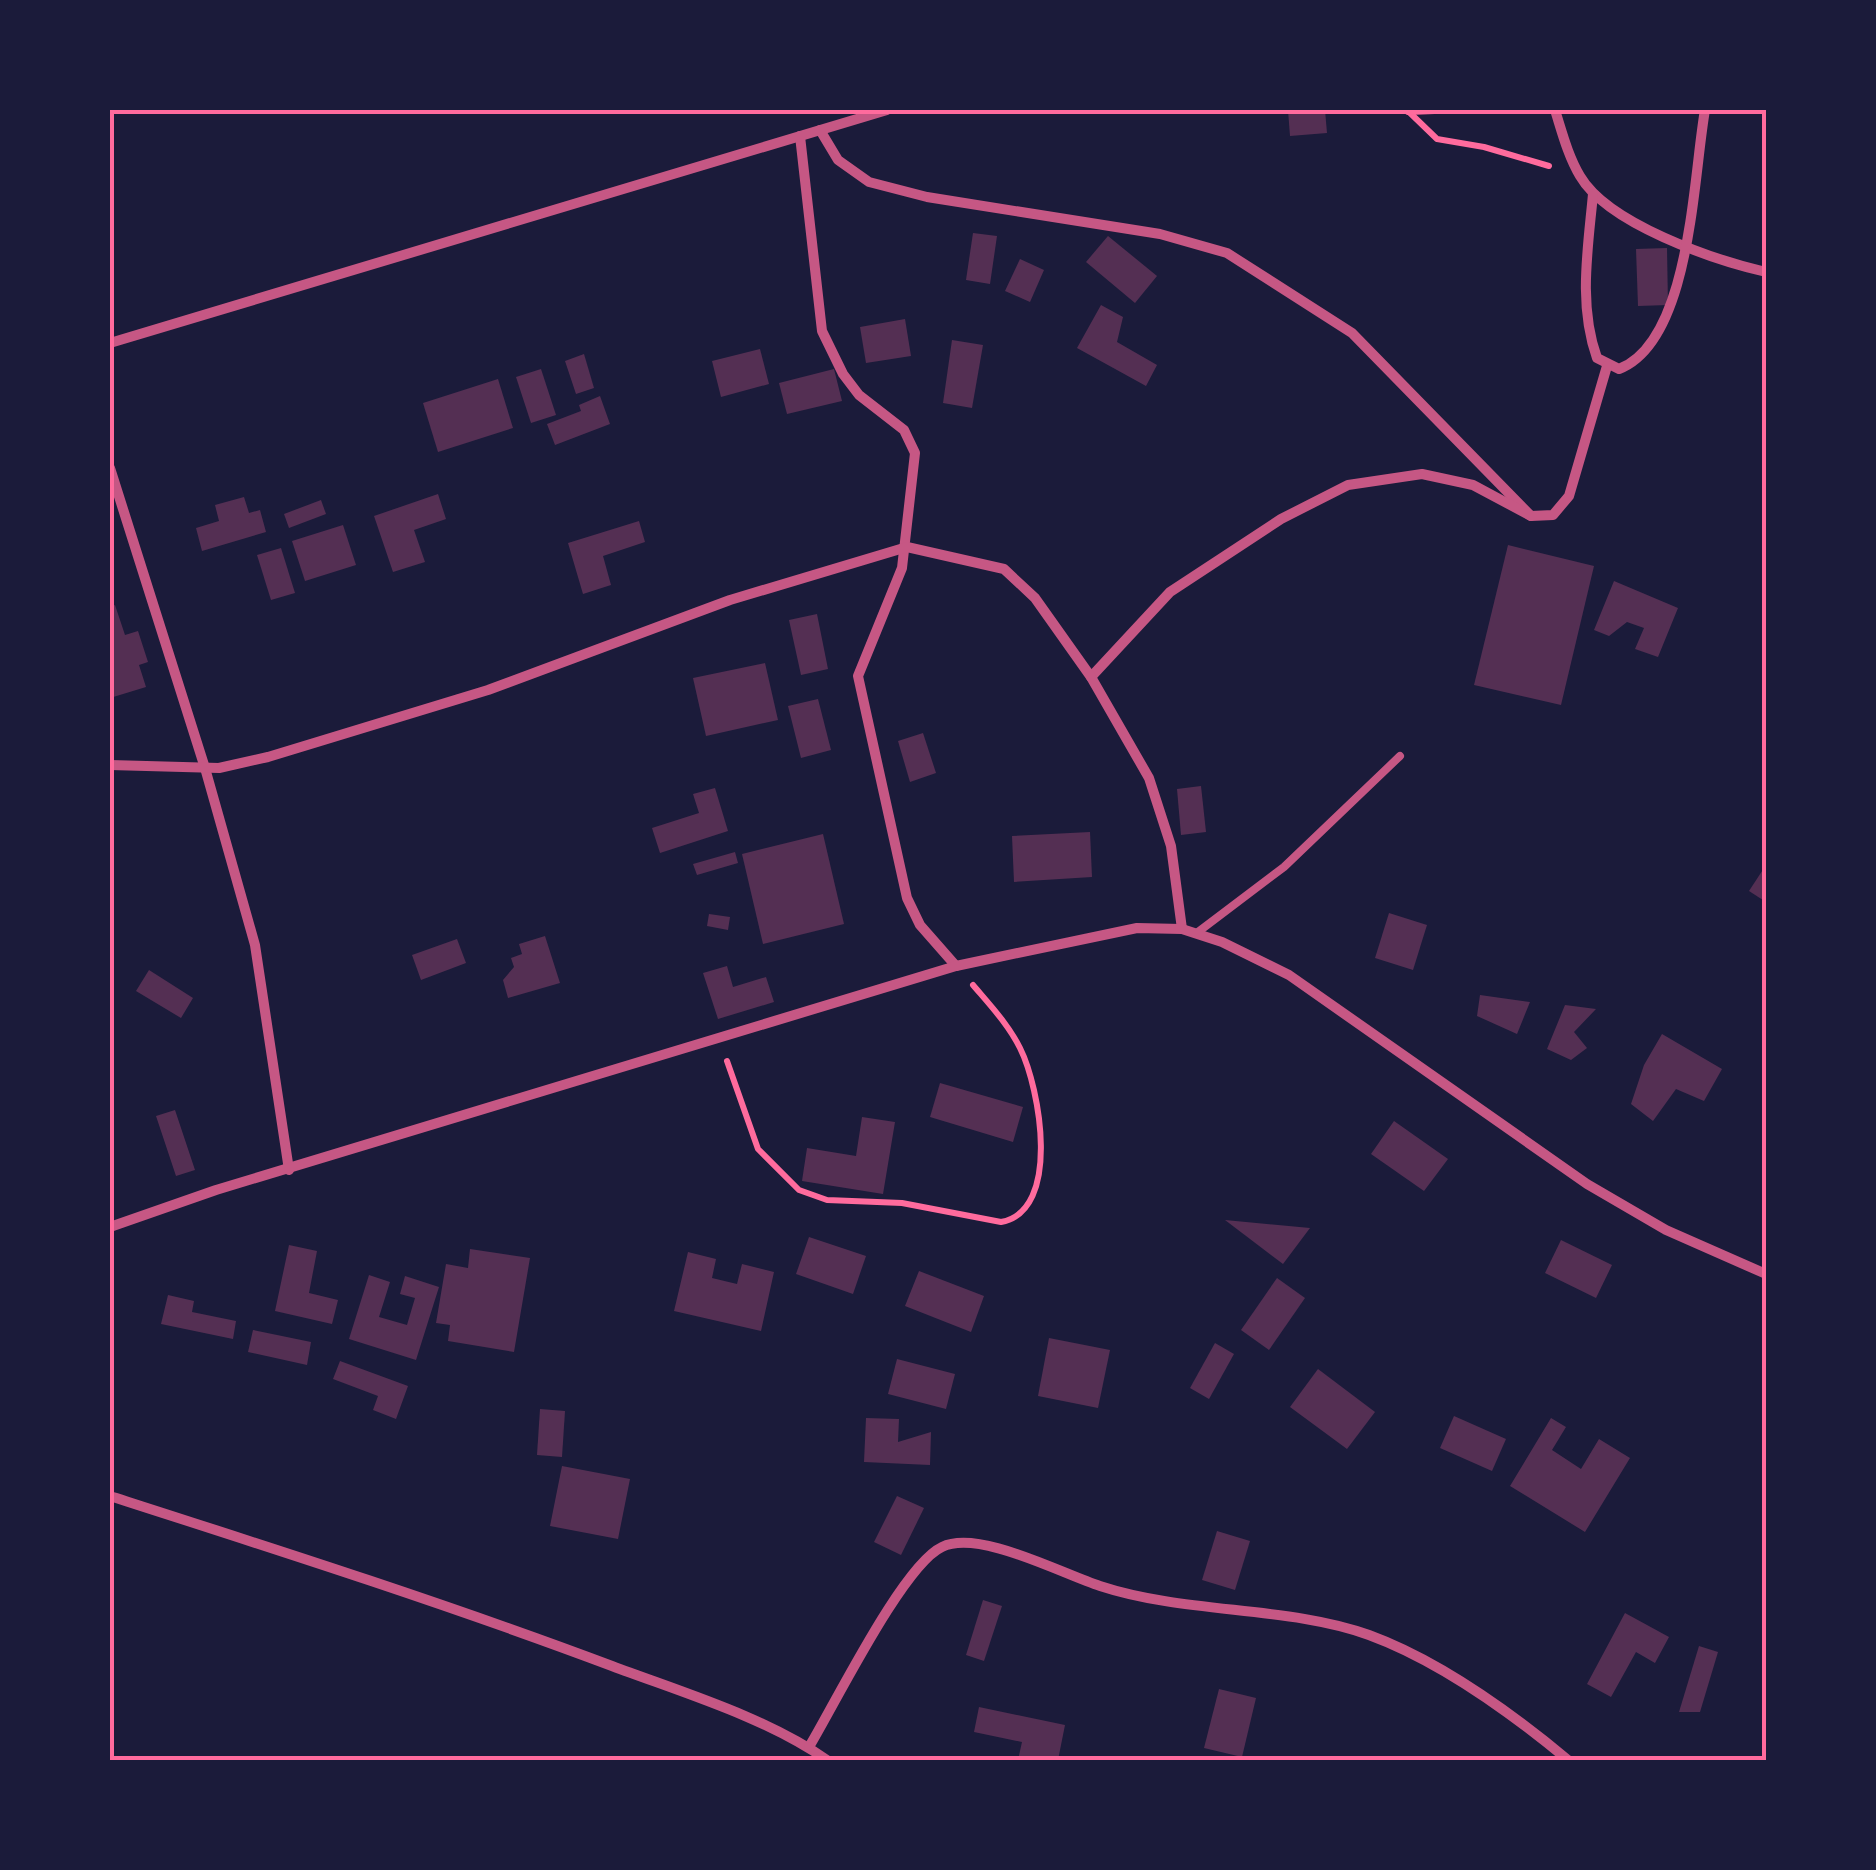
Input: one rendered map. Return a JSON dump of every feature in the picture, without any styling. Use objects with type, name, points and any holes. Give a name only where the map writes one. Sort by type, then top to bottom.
[{"type":"street","points":[[110,343],[887,110]]},
{"type":"street","points":[[1555,110],[1580,177],[1594,194],[1686,246],[1766,272]]},
{"type":"street","points":[[1594,194],[1587,329],[1597,358],[1619,369],[1633,363],[1651,344],[1666,317],[1686,246],[1705,110]]},
{"type":"street","points":[[820,130],[838,160],[869,182],[982,207],[1160,234],[1227,252],[1287,287],[1352,333],[1531,516]]},
{"type":"street","points":[[800,136],[822,332],[843,374],[859,395],[884,411],[912,440],[915,454],[907,547],[894,589],[868,642],[858,676],[860,701],[907,898],[920,926],[956,966]]},
{"type":"street","points":[[1091,676],[1170,592],[1281,519],[1348,485],[1422,474],[1474,485],[1531,516],[1552,515],[1569,496],[1607,366]]},
{"type":"street","points":[[110,468],[205,768],[255,945],[290,1170]]},
{"type":"street","points":[[110,765],[205,768],[268,757],[488,690],[730,600],[907,547],[976,560],[1019,579],[1091,676],[1150,778],[1171,846],[1182,929]]},
{"type":"street","points":[[110,1227],[956,966],[1137,928],[1182,929],[1198,932],[1289,975],[1587,1184],[1666,1230],[1766,1274]]},
{"type":"street","points":[[110,1496],[560,1647],[702,1700],[809,1747],[828,1760]]},
{"type":"street","points":[[809,1747],[902,1586],[927,1554],[947,1544],[971,1542],[996,1547],[1104,1588],[1191,1607],[1367,1634],[1442,1670],[1568,1760]]},
{"type":"lane","points":[[1198,932],[1284,867],[1400,756]]},
{"type":"path","points":[[1407,111],[1461,110]]},
{"type":"path","points":[[1407,111],[1436,139],[1484,147],[1580,177]]},
{"type":"path","points":[[719,1036],[758,1149],[775,1171],[799,1190],[827,1200],[902,1203],[1001,1222],[1016,1219],[1027,1209],[1038,1176],[1042,1130],[1035,1088],[1011,1033],[956,966]]},
{"type":"building","points":[[1288,110],[1325,110],[1327,133],[1290,136]]},
{"type":"building","points":[[973,233],[997,236],[990,284],[966,280]]},
{"type":"building","points":[[1108,236],[1157,276],[1135,303],[1086,262]]},
{"type":"building","points":[[1667,248],[1668,305],[1638,306],[1636,249]]},
{"type":"building","points":[[1020,259],[1044,270],[1030,302],[1005,291]]},
{"type":"building","points":[[1101,305],[1123,317],[1117,342],[1157,365],[1146,386],[1077,348]]},
{"type":"building","points":[[905,319],[911,356],[866,363],[860,327]]},
{"type":"building","points":[[952,340],[983,345],[972,408],[943,403]]},
{"type":"building","points":[[760,349],[769,384],[721,397],[712,361]]},
{"type":"building","points":[[584,354],[594,388],[576,394],[565,361]]},
{"type":"building","points":[[541,369],[556,415],[531,423],[516,377]]},
{"type":"building","points":[[834,369],[842,401],[787,414],[779,383]]},
{"type":"building","points":[[498,379],[513,428],[438,452],[423,403]]},
{"type":"building","points":[[600,396],[610,424],[555,445],[547,424],[581,411],[579,405]]},
{"type":"building","points":[[438,494],[446,519],[414,530],[425,562],[393,572],[374,516]]},
{"type":"building","points":[[244,497],[249,513],[260,510],[266,532],[202,551],[196,528],[219,521],[215,505]]},
{"type":"building","points":[[321,500],[326,514],[289,528],[284,514]]},
{"type":"building","points":[[639,521],[645,542],[603,556],[611,585],[583,594],[568,543]]},
{"type":"building","points":[[343,525],[356,565],[305,581],[292,541]]},
{"type":"building","points":[[1508,545],[1594,566],[1561,705],[1474,685]]},
{"type":"building","points":[[281,548],[295,593],[271,600],[257,555]]},
{"type":"building","points":[[1614,581],[1678,608],[1658,657],[1635,649],[1644,628],[1627,622],[1609,636],[1594,630]]},
{"type":"building","points":[[115,605],[125,635],[138,631],[148,662],[139,665],[146,687],[110,698],[110,607]]},
{"type":"building","points":[[817,614],[828,669],[801,675],[789,620]]},
{"type":"building","points":[[765,663],[778,720],[706,736],[693,678]]},
{"type":"building","points":[[818,699],[831,750],[801,758],[788,706]]},
{"type":"building","points":[[923,733],[936,773],[910,782],[898,741]]},
{"type":"building","points":[[1201,786],[1206,832],[1181,835],[1177,789]]},
{"type":"building","points":[[715,788],[728,831],[660,853],[652,828],[699,813],[693,794]]},
{"type":"building","points":[[1090,832],[1092,877],[1014,882],[1012,836]]},
{"type":"building","points":[[823,834],[844,924],[763,944],[742,854]]},
{"type":"building","points":[[735,852],[738,863],[697,875],[693,864]]},
{"type":"building","points":[[1766,865],[1766,902],[1749,891]]},
{"type":"building","points":[[1389,913],[1427,925],[1413,970],[1375,958]]},
{"type":"building","points":[[709,914],[730,917],[728,930],[707,926]]},
{"type":"building","points":[[545,936],[560,983],[508,998],[503,980],[514,967],[511,958],[522,954],[519,944]]},
{"type":"building","points":[[457,939],[466,963],[421,980],[412,955]]},
{"type":"building","points":[[727,966],[733,987],[766,977],[774,1002],[718,1019],[703,973]]},
{"type":"building","points":[[149,970],[193,998],[181,1018],[136,991]]},
{"type":"building","points":[[1480,995],[1530,1002],[1517,1034],[1477,1016]]},
{"type":"building","points":[[1565,1005],[1596,1009],[1574,1032],[1587,1048],[1571,1060],[1547,1049]]},
{"type":"building","points":[[1662,1034],[1722,1069],[1704,1101],[1676,1089],[1653,1121],[1631,1104],[1644,1065]]},
{"type":"building","points":[[940,1083],[1023,1107],[1013,1142],[930,1117]]},
{"type":"building","points":[[175,1110],[195,1170],[176,1176],[156,1116]]},
{"type":"building","points":[[862,1117],[895,1122],[883,1194],[802,1181],[807,1148],[856,1156]]},
{"type":"building","points":[[1394,1121],[1448,1159],[1424,1191],[1371,1154]]},
{"type":"building","points":[[1225,1220],[1310,1228],[1283,1264]]},
{"type":"building","points":[[809,1237],[866,1256],[853,1294],[796,1274]]},
{"type":"building","points":[[1561,1240],[1612,1265],[1596,1298],[1545,1273]]},
{"type":"building","points":[[289,1245],[317,1251],[309,1293],[338,1300],[332,1324],[275,1311]]},
{"type":"building","points":[[470,1249],[530,1258],[514,1352],[448,1341],[450,1325],[436,1323],[446,1264],[468,1268]]},
{"type":"building","points":[[688,1252],[716,1259],[712,1278],[737,1284],[742,1264],[774,1272],[761,1331],[674,1311]]},
{"type":"building","points":[[919,1271],[984,1296],[971,1332],[905,1306]]},
{"type":"building","points":[[369,1275],[390,1282],[379,1317],[407,1325],[415,1298],[400,1294],[405,1276],[439,1287],[416,1360],[349,1339]]},
{"type":"building","points":[[1277,1278],[1305,1298],[1269,1350],[1241,1330]]},
{"type":"building","points":[[168,1295],[194,1301],[192,1312],[236,1321],[233,1339],[161,1324]]},
{"type":"building","points":[[253,1330],[311,1342],[307,1365],[248,1352]]},
{"type":"building","points":[[1049,1338],[1110,1350],[1098,1408],[1038,1396]]},
{"type":"building","points":[[1215,1343],[1234,1354],[1209,1399],[1190,1388]]},
{"type":"building","points":[[897,1359],[955,1374],[946,1409],[888,1394]]},
{"type":"building","points":[[340,1361],[408,1386],[396,1419],[373,1410],[378,1396],[333,1379]]},
{"type":"building","points":[[1318,1369],[1375,1412],[1347,1449],[1290,1407]]},
{"type":"building","points":[[540,1409],[565,1411],[562,1457],[537,1455]]},
{"type":"building","points":[[1454,1416],[1506,1439],[1492,1471],[1440,1448]]},
{"type":"building","points":[[866,1418],[899,1419],[898,1442],[931,1432],[930,1465],[864,1462]]},
{"type":"building","points":[[1551,1418],[1566,1427],[1552,1450],[1581,1469],[1599,1439],[1630,1458],[1585,1532],[1510,1486]]},
{"type":"building","points":[[562,1466],[630,1479],[618,1539],[550,1526]]},
{"type":"building","points":[[897,1496],[924,1508],[901,1555],[874,1542]]},
{"type":"building","points":[[1217,1531],[1250,1541],[1235,1590],[1202,1580]]},
{"type":"building","points":[[983,1600],[1002,1606],[984,1661],[966,1655]]},
{"type":"building","points":[[1625,1613],[1669,1637],[1655,1663],[1636,1652],[1611,1697],[1587,1684]]},
{"type":"building","points":[[1699,1646],[1718,1652],[1700,1712],[1679,1712]]},
{"type":"building","points":[[1219,1689],[1256,1698],[1242,1757],[1204,1748]]},
{"type":"building","points":[[979,1707],[1065,1725],[1058,1760],[1018,1760],[1022,1742],[974,1732]]}]
